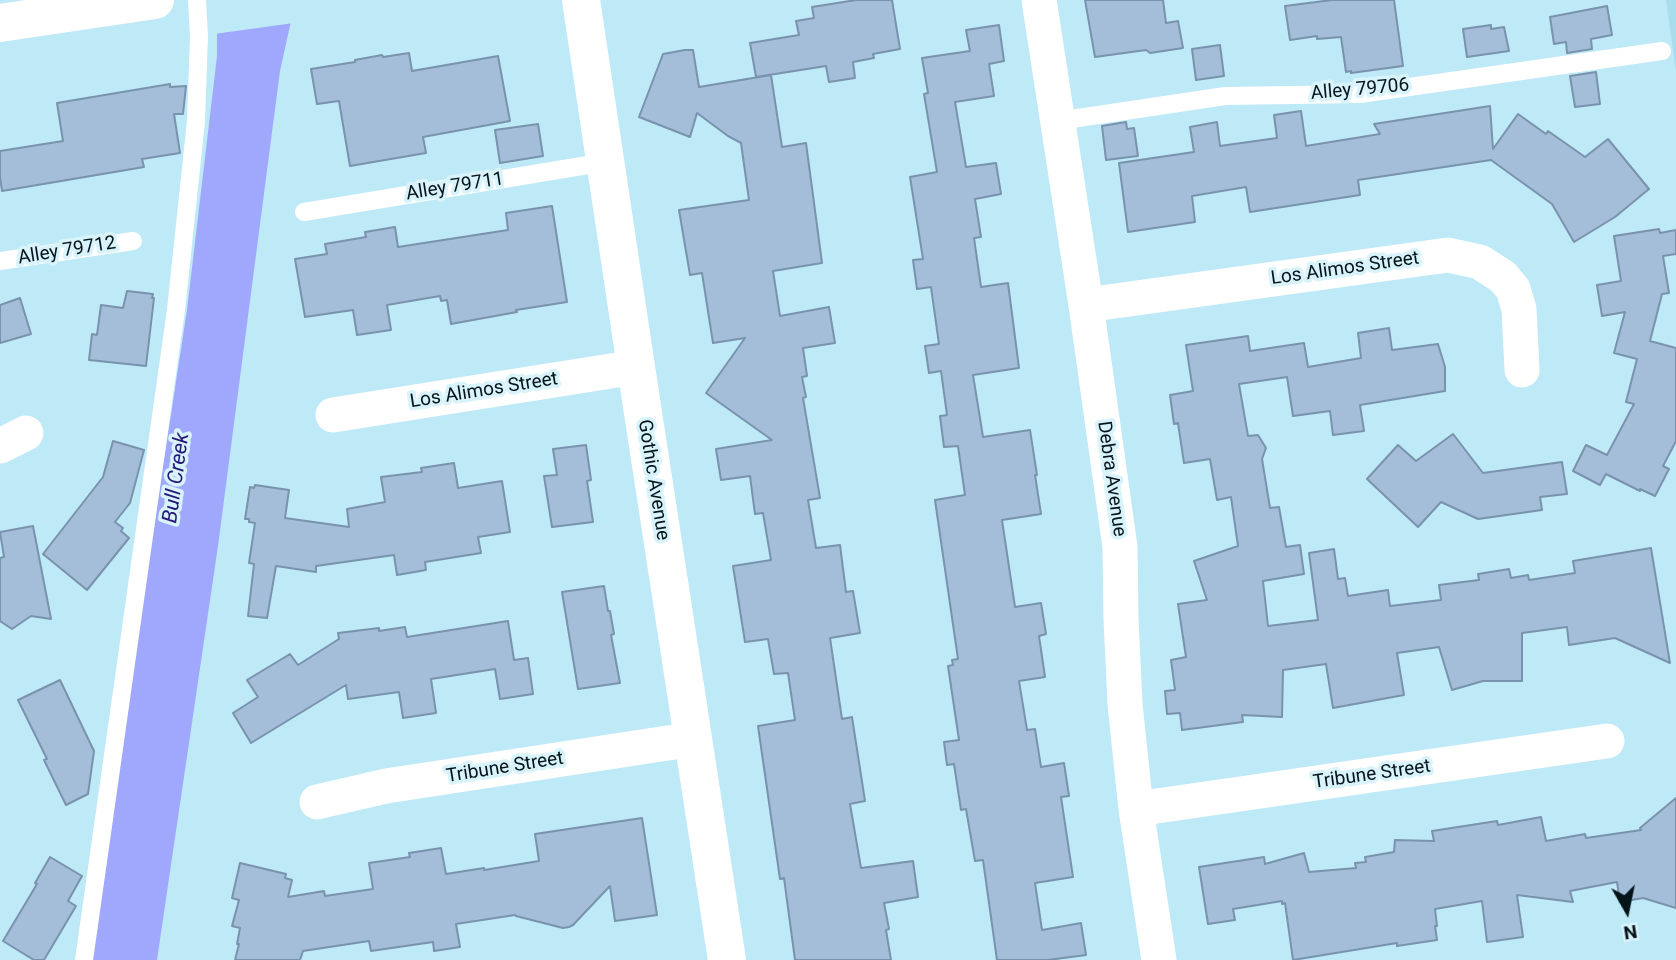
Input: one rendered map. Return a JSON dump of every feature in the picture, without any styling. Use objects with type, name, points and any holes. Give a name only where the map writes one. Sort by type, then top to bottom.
[{"type":"street","points":[[0,23],[94,4],[155,0]]},
{"type":"street","name":"Gothic Avenue","points":[[581,0],[727,960]]},
{"type":"street","name":"Debra Avenue","points":[[1039,0],[1121,547],[1125,704],[1136,809],[1159,960]]},
{"type":"street","name":"Los Alimos Street","points":[[1086,305],[1448,254],[1480,262],[1503,277],[1513,289],[1519,309],[1522,370]]},
{"type":"street","name":"Los Alimos Street","points":[[333,415],[635,368]]},
{"type":"street","name":"Tribune Street","points":[[317,802],[386,786],[694,739]]},
{"type":"street","name":"Tribune Street","points":[[1136,809],[1607,741]]},
{"type":"lane","points":[[84,960],[176,310],[196,121],[199,36],[197,0]]},
{"type":"lane","name":"Alley 79706","points":[[1058,121],[1224,96],[1360,94],[1662,51]]},
{"type":"lane","name":"Alley 79711","points":[[304,212],[606,162]]},
{"type":"lane","name":"Alley 79712","points":[[0,261],[133,240]]},
{"type":"shaded area","points":[[1666,0],[1676,0],[1676,71]]},
{"type":"water","name":"Bull Creek","points":[[291,21],[280,71],[218,546],[157,960],[92,960],[187,310],[217,56],[217,27]]},
{"type":"pier","points":[[216,0],[295,0],[294,23],[214,34]]},
{"type":"building","points":[[856,0],[892,0],[900,49],[873,54],[874,58],[853,62],[855,78],[829,82],[826,66],[756,77],[750,43],[799,35],[796,21],[814,18],[812,7]]},
{"type":"building","points":[[1085,0],[1163,0],[1166,23],[1178,21],[1183,48],[1095,57]]},
{"type":"building","points":[[1332,0],[1394,0],[1403,66],[1346,72],[1341,37],[1317,39],[1317,36],[1290,40],[1285,6]]},
{"type":"building","points":[[1607,6],[1612,35],[1591,39],[1592,49],[1567,53],[1566,42],[1554,44],[1550,17]]},
{"type":"building","points":[[999,25],[1004,61],[989,64],[994,96],[955,102],[966,167],[996,163],[1001,194],[975,199],[981,237],[974,238],[981,287],[1008,283],[1019,368],[973,375],[983,437],[1030,430],[1037,475],[1041,514],[1002,520],[1015,607],[1041,603],[1046,634],[1039,636],[1045,677],[1019,681],[1027,730],[1035,729],[1041,767],[1064,763],[1069,796],[1061,797],[1073,877],[1035,883],[1042,930],[1081,923],[1086,955],[1048,960],[997,960],[983,860],[975,861],[966,809],[961,810],[954,764],[947,765],[944,742],[959,740],[948,666],[953,665],[952,660],[958,659],[935,500],[965,495],[958,446],[944,447],[940,416],[947,415],[941,371],[929,373],[925,346],[939,344],[931,287],[917,289],[913,260],[923,259],[910,177],[937,172],[924,94],[928,93],[922,58],[970,51],[966,30]]},
{"type":"building","points":[[1491,25],[1491,29],[1504,27],[1509,51],[1467,57],[1463,29]]},
{"type":"building","points":[[1220,45],[1224,76],[1196,80],[1192,49]]},
{"type":"building","points":[[693,50],[699,87],[771,75],[782,147],[806,143],[822,263],[773,271],[780,316],[829,307],[835,343],[803,348],[807,376],[802,377],[806,397],[803,398],[820,498],[808,500],[816,548],[840,545],[846,592],[853,591],[860,633],[830,638],[842,719],[852,717],[865,801],[850,804],[861,868],[913,861],[918,897],[884,903],[891,960],[795,960],[784,878],[780,879],[758,726],[795,720],[788,673],[774,674],[768,639],[745,642],[733,566],[771,560],[763,513],[755,514],[750,476],[721,480],[716,449],[772,440],[706,393],[745,338],[713,343],[702,273],[690,275],[679,210],[749,200],[741,143],[697,113],[690,137],[639,117],[663,54]]},
{"type":"building","points":[[409,53],[412,71],[498,56],[510,121],[423,137],[426,153],[350,166],[339,101],[317,104],[311,69],[382,55]]},
{"type":"building","points":[[1596,72],[1600,104],[1575,107],[1570,76]]},
{"type":"building","points":[[170,84],[170,87],[186,86],[183,114],[174,114],[180,153],[142,159],[144,167],[2,191],[0,151],[63,141],[57,103]]},
{"type":"building","points":[[1490,106],[1493,149],[1518,114],[1585,157],[1608,139],[1649,189],[1615,217],[1574,242],[1552,204],[1491,160],[1358,180],[1360,195],[1250,212],[1246,187],[1192,196],[1195,222],[1128,232],[1119,163],[1194,152],[1190,127],[1217,122],[1220,146],[1277,138],[1274,115],[1301,111],[1306,146],[1380,134],[1374,124]]},
{"type":"building","points":[[1126,122],[1127,129],[1134,128],[1138,156],[1106,160],[1102,126]]},
{"type":"building","points":[[538,124],[543,156],[500,163],[495,130]]},
{"type":"building","points":[[552,206],[567,302],[451,324],[447,300],[441,301],[440,296],[387,305],[391,330],[357,335],[353,310],[305,317],[295,259],[327,254],[325,244],[366,237],[365,232],[395,227],[398,247],[508,230],[506,213]]},
{"type":"building","points":[[1659,229],[1660,233],[1676,230],[1676,254],[1663,256],[1669,293],[1662,294],[1650,341],[1676,348],[1676,441],[1663,466],[1669,469],[1655,496],[1606,474],[1600,485],[1573,471],[1586,445],[1607,455],[1634,404],[1626,402],[1637,359],[1614,353],[1625,312],[1602,316],[1597,285],[1621,281],[1614,236]]},
{"type":"building","points":[[127,291],[153,294],[146,366],[89,360],[92,334],[97,335],[101,305],[123,308]]},
{"type":"building","points":[[20,298],[31,334],[0,343],[0,305]]},
{"type":"building","points":[[1389,328],[1392,350],[1438,344],[1445,367],[1445,391],[1360,405],[1364,431],[1333,435],[1330,411],[1293,416],[1287,377],[1239,384],[1248,436],[1258,435],[1266,448],[1262,459],[1270,508],[1279,507],[1286,547],[1300,545],[1304,574],[1263,581],[1268,626],[1318,620],[1309,553],[1334,549],[1338,579],[1345,578],[1348,596],[1388,590],[1390,606],[1441,600],[1439,585],[1479,580],[1478,574],[1509,569],[1511,578],[1528,575],[1529,580],[1575,573],[1573,561],[1651,548],[1670,663],[1615,638],[1569,645],[1567,627],[1522,633],[1522,681],[1483,681],[1452,690],[1439,647],[1397,653],[1404,695],[1333,708],[1326,664],[1283,670],[1282,717],[1242,715],[1243,722],[1182,730],[1180,713],[1167,714],[1165,691],[1175,690],[1171,660],[1186,657],[1178,604],[1207,600],[1194,561],[1238,546],[1231,497],[1217,500],[1210,459],[1184,463],[1178,423],[1174,424],[1170,395],[1193,391],[1186,345],[1248,336],[1250,351],[1304,343],[1308,367],[1361,358],[1358,333]]},
{"type":"building","points":[[1453,434],[1483,473],[1562,462],[1567,494],[1540,497],[1542,510],[1478,519],[1441,502],[1418,527],[1367,479],[1398,445],[1416,461]]},
{"type":"building","points":[[113,441],[144,450],[130,503],[115,522],[129,538],[87,590],[43,554],[103,477]]},
{"type":"building","points":[[586,445],[591,480],[587,481],[593,522],[552,527],[544,476],[557,475],[553,449]]},
{"type":"building","points":[[454,463],[458,488],[502,481],[510,532],[478,537],[481,553],[425,562],[426,570],[397,575],[394,555],[316,566],[316,572],[276,566],[267,618],[248,616],[254,564],[249,563],[255,523],[245,519],[250,487],[254,488],[255,485],[289,490],[285,518],[349,527],[347,509],[385,502],[381,477],[422,472],[421,468]]},
{"type":"building","points":[[33,526],[51,619],[31,616],[12,629],[0,621],[0,558],[4,557],[0,532]]},
{"type":"building","points":[[604,586],[620,683],[578,689],[562,592]]},
{"type":"building","points":[[508,621],[514,660],[528,658],[533,694],[500,699],[495,669],[431,679],[436,713],[403,718],[399,692],[348,699],[346,685],[251,743],[233,713],[258,697],[247,680],[290,654],[298,665],[339,639],[338,633],[405,627],[407,637]]},
{"type":"building","points":[[60,680],[94,751],[88,794],[66,805],[18,700]]},
{"type":"building","points":[[1676,798],[1676,908],[1643,898],[1620,902],[1617,882],[1570,891],[1573,902],[1517,895],[1523,937],[1487,942],[1482,901],[1435,909],[1437,940],[1397,946],[1397,943],[1293,960],[1285,903],[1282,904],[1282,901],[1233,909],[1235,920],[1208,924],[1199,867],[1264,857],[1265,864],[1304,853],[1309,872],[1356,868],[1355,863],[1366,862],[1365,857],[1394,852],[1395,840],[1434,841],[1432,831],[1497,821],[1498,825],[1541,817],[1546,841],[1585,834],[1586,838],[1641,830],[1640,828]]},
{"type":"building","points":[[642,818],[657,915],[615,921],[610,886],[569,927],[563,928],[515,915],[456,924],[460,947],[434,951],[433,942],[371,951],[369,941],[303,951],[300,960],[235,960],[240,928],[232,926],[239,900],[232,898],[240,863],[286,874],[285,878],[292,880],[288,897],[324,891],[325,896],[373,889],[369,863],[410,857],[409,853],[441,848],[446,874],[484,870],[539,861],[535,834]]},
{"type":"building","points":[[50,857],[82,876],[68,901],[76,906],[44,960],[34,960],[3,941]]}]
